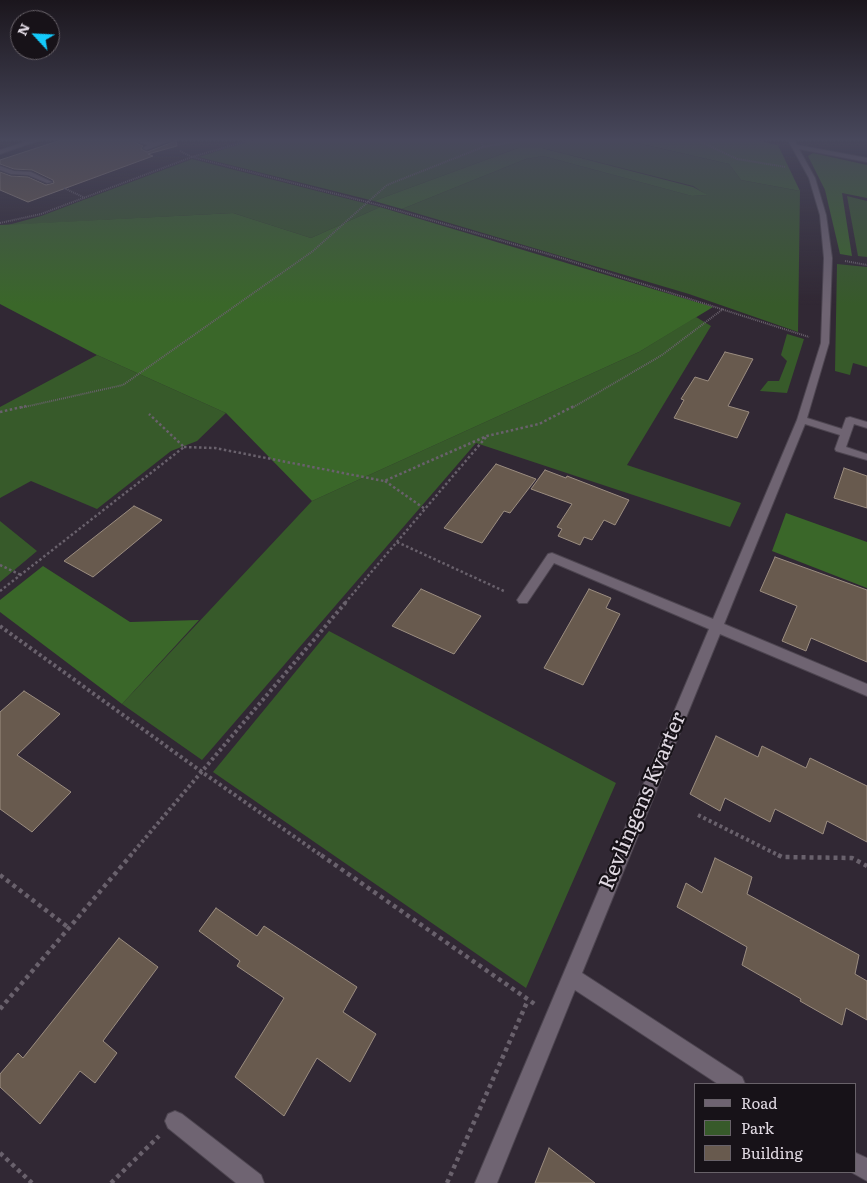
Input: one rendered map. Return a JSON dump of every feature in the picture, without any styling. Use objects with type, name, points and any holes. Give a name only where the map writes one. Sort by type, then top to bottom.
[{"type":"street","name":"Revlingens Kvarter","points":[[486,1183],[553,1017],[802,420],[825,343],[827,250],[823,216],[816,195]]},
{"type":"street","points":[[802,420],[845,433]]},
{"type":"street","points":[[867,425],[850,420],[840,449],[867,457]]},
{"type":"street","points":[[524,600],[552,557],[867,690]]},
{"type":"street","points":[[570,976],[733,1083]]},
{"type":"street","points":[[175,1121],[253,1183]]},
{"type":"path","points":[[79,195],[85,198]]},
{"type":"path","points":[[0,223],[41,214],[92,195]]},
{"type":"path","points":[[341,195],[558,257],[825,343]]},
{"type":"path","points":[[0,412],[110,388],[132,379],[313,251],[374,195]]},
{"type":"path","points":[[384,481],[487,436],[538,424],[583,402],[662,355],[723,309]]},
{"type":"path","points":[[149,414],[184,447]]},
{"type":"path","points":[[0,1009],[487,436]]},
{"type":"path","points":[[0,591],[184,447],[215,448],[384,481],[425,509]]},
{"type":"path","points":[[397,542],[524,600]]},
{"type":"path","points":[[0,565],[21,575]]},
{"type":"path","points":[[0,626],[202,772],[553,1017]]},
{"type":"path","points":[[698,816],[782,857],[852,858],[867,866]]},
{"type":"path","points":[[0,875],[69,928]]},
{"type":"path","points":[[447,1183],[528,1000]]},
{"type":"path","points":[[111,1183],[175,1121]]},
{"type":"path","points":[[0,1153],[32,1183]]},
{"type":"green space","points":[[96,195],[334,195],[380,207],[311,238],[233,213],[8,225],[41,216]]},
{"type":"green space","points":[[351,195],[390,195],[374,201]]},
{"type":"green space","points":[[390,195],[436,195],[402,209],[374,201]]},
{"type":"green space","points":[[436,195],[800,195],[798,332],[689,294],[402,209]]},
{"type":"green space","points":[[826,195],[842,195],[852,256],[840,254]]},
{"type":"green space","points":[[853,195],[867,195],[867,198]]},
{"type":"green space","points":[[847,196],[867,201],[867,257],[858,256]]},
{"type":"green space","points":[[380,207],[713,307],[639,352],[312,501],[226,413],[97,355],[0,304],[0,225],[233,213],[311,238]]},
{"type":"green space","points":[[837,264],[867,267],[867,367],[853,363],[850,375],[835,371]]},
{"type":"green space","points":[[696,317],[711,326],[627,465],[741,503],[730,527],[476,443],[202,760],[122,704],[312,501],[639,352]]},
{"type":"green space","points":[[787,334],[804,339],[787,393],[760,391],[768,381],[779,381],[787,361],[781,355]]},
{"type":"green space","points":[[97,355],[226,413],[197,441],[171,451],[97,509],[31,481],[0,498],[0,407]]},
{"type":"green space","points":[[786,513],[867,542],[867,588],[772,551]]},
{"type":"green space","points":[[0,521],[37,551],[0,582]]},
{"type":"green space","points":[[43,566],[130,622],[199,620],[122,704],[0,612],[0,600]]},
{"type":"green space","points":[[329,631],[616,783],[526,988],[213,772]]},
{"type":"building","points":[[12,195],[46,195],[28,202]]},
{"type":"building","points":[[725,352],[753,359],[728,406],[749,412],[737,438],[674,418],[684,400],[681,399],[695,377],[708,381]]},
{"type":"building","points":[[496,464],[536,479],[510,513],[504,511],[482,543],[444,528]]},
{"type":"building","points":[[844,468],[867,476],[867,508],[834,498]]},
{"type":"building","points":[[545,470],[566,478],[567,476],[629,500],[615,525],[604,520],[592,540],[584,537],[580,545],[558,536],[562,529],[557,527],[572,504],[531,489]]},
{"type":"building","points":[[134,506],[162,520],[93,577],[64,561]]},
{"type":"building","points":[[775,557],[867,590],[867,662],[811,638],[806,651],[782,641],[797,606],[760,591]]},
{"type":"building","points":[[421,589],[481,616],[454,654],[392,626]]},
{"type":"building","points":[[589,589],[611,598],[606,608],[620,614],[583,685],[544,668]]},
{"type":"building","points":[[24,691],[60,714],[17,755],[71,792],[32,832],[0,809],[0,712]]},
{"type":"building","points":[[716,736],[758,757],[762,746],[806,768],[810,758],[867,786],[867,842],[827,821],[823,834],[775,809],[770,822],[725,798],[720,811],[690,794]]},
{"type":"building","points":[[715,858],[752,877],[747,894],[859,955],[855,974],[867,981],[867,1020],[846,1008],[842,1025],[800,1001],[801,999],[742,965],[747,947],[677,907],[686,883],[702,893]]},
{"type":"building","points":[[216,908],[257,936],[264,926],[357,987],[343,1012],[376,1034],[350,1082],[317,1058],[284,1116],[235,1077],[284,998],[237,966],[240,961],[199,931]]},
{"type":"building","points":[[119,938],[158,967],[103,1041],[117,1053],[95,1083],[80,1071],[40,1124],[0,1087],[0,1074],[18,1053],[23,1058]]},
{"type":"building","points":[[549,1148],[595,1183],[535,1183]]}]
